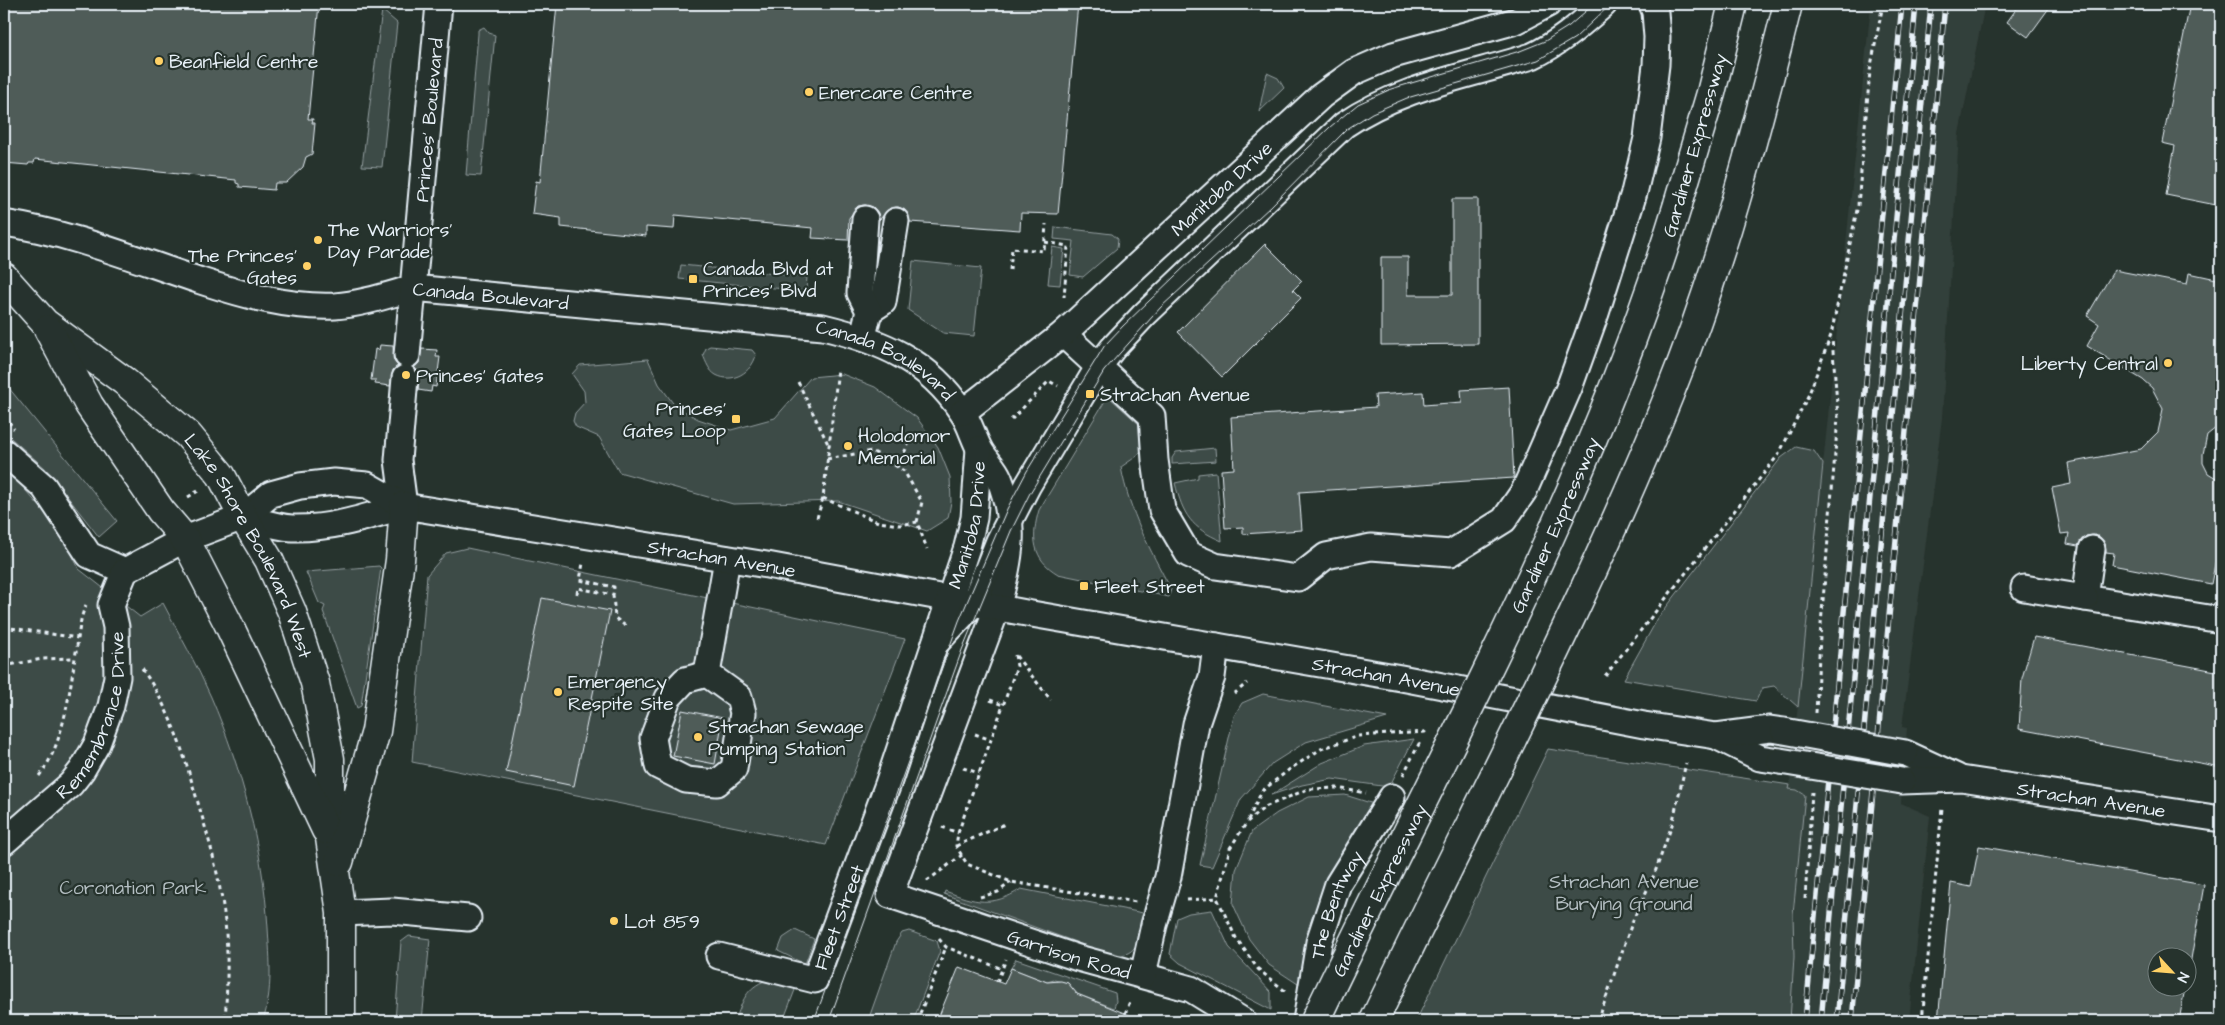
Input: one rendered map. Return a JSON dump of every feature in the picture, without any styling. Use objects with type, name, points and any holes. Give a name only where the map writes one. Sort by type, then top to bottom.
[{"type":"highway","name":"Gardiner Expressway","points":[[1309,1020],[1554,531],[1617,382],[1660,265],[1676,213],[1711,93],[1733,4]]},
{"type":"highway","points":[[1374,1021],[1607,542],[1670,395],[1690,342],[1728,225],[1763,105],[1788,4]]},
{"type":"highway","name":"Lake Shore Boulevard West","points":[[4,277],[45,323],[124,381],[188,435],[221,475],[269,560],[292,612],[315,683],[330,759],[330,838],[341,913],[340,1018]]},
{"type":"highway","name":"Lake Shore Boulevard West","points":[[45,323],[89,405],[162,511],[185,539],[228,622],[330,838]]},
{"type":"highway","points":[[336,873],[376,731],[400,560],[404,506]]},
{"type":"street","name":"Princes' Boulevard","points":[[404,506],[398,460],[439,4]]},
{"type":"street","name":"Manitoba Drive","points":[[986,606],[1009,566],[1012,546],[1009,521],[999,477],[980,449],[963,412],[1063,334],[1321,96],[1354,72],[1393,55],[1516,21],[1548,4]]},
{"type":"street","points":[[1009,521],[1031,479],[1099,366],[1144,315],[1344,125],[1365,111],[1398,95],[1538,53],[1575,30],[1604,4]]},
{"type":"street","points":[[1063,334],[1152,416],[1154,460],[1162,510],[1188,554],[1215,566],[1298,578],[1326,556],[1371,546],[1451,553],[1504,520],[1524,491],[1569,388],[1596,313],[1634,193],[1647,138],[1656,65],[1657,37],[1655,12],[1652,4]]},
{"type":"street","points":[[863,336],[869,311],[860,292],[865,219]]},
{"type":"street","points":[[869,311],[883,302],[896,221]]},
{"type":"street","name":"Canada Boulevard","points":[[4,223],[70,239],[236,292],[286,303],[336,306],[372,300],[413,288],[823,327],[863,336],[890,348],[935,380],[963,412]]},
{"type":"street","name":"Manitoba Drive","points":[[948,599],[967,547],[974,518],[980,449]]},
{"type":"street","points":[[4,452],[44,487],[89,555],[125,571],[185,539]]},
{"type":"street","name":"Strachan Avenue","points":[[185,539],[243,517],[271,494],[300,486],[334,482],[366,485],[404,506],[727,558],[986,606],[1401,678],[1568,712],[1716,736],[1770,729],[1905,753],[1961,779]]},
{"type":"street","name":"Strachan Avenue","points":[[243,517],[290,528],[314,528],[344,524],[404,506]]},
{"type":"street","points":[[2085,598],[2092,549]]},
{"type":"street","points":[[707,674],[727,558]]},
{"type":"street","name":"Remembrance Drive","points":[[4,842],[71,784],[82,770],[97,744],[111,706],[117,677],[116,627],[111,605],[125,571]]},
{"type":"street","points":[[2024,588],[2221,620]]},
{"type":"street","name":"Fleet Street","points":[[719,956],[816,980],[888,784],[935,644],[948,599]]},
{"type":"street","points":[[935,644],[986,606]]},
{"type":"street","name":"Garrison Road","points":[[986,606],[890,895],[1078,958],[1191,989],[1244,1021]]},
{"type":"street","points":[[1143,975],[1154,925],[1168,877],[1196,724],[1212,677],[1216,646]]},
{"type":"street","points":[[707,674],[738,697],[743,713],[734,769],[718,783],[686,780],[658,766],[653,738],[668,698],[685,680],[707,674]]},
{"type":"street","name":"Strachan Avenue","points":[[1716,736],[1760,758],[1902,781],[1961,779],[2221,819]]},
{"type":"street","name":"The Bentway","points":[[1309,1020],[1319,942],[1338,884],[1392,797]]},
{"type":"street","points":[[341,913],[392,911],[468,918]]},
{"type":"path","points":[[1605,676],[1711,544],[1779,454],[1809,394],[1832,335],[1858,205],[1870,71],[1884,4]]},
{"type":"path","points":[[1010,270],[1012,248],[1044,251],[1046,224]]},
{"type":"path","points":[[1044,242],[1068,246],[1064,297]]},
{"type":"path","points":[[1816,722],[1820,636],[1838,417],[1832,335]]},
{"type":"path","points":[[818,518],[823,498],[838,369]]},
{"type":"path","points":[[1011,420],[1049,381],[1065,389]]},
{"type":"path","points":[[798,382],[829,445]]},
{"type":"path","points":[[898,467],[912,437]]},
{"type":"path","points":[[827,459],[872,451],[904,471],[922,502],[917,522],[927,549]]},
{"type":"path","points":[[188,497],[198,491]]},
{"type":"path","points":[[823,498],[878,522],[900,525],[917,522]]},
{"type":"path","points":[[578,594],[583,563]]},
{"type":"path","points":[[580,580],[614,587],[615,618],[627,627]]},
{"type":"path","points":[[578,588],[613,595]]},
{"type":"path","points":[[33,783],[45,768],[54,751],[70,689],[84,608],[89,599]]},
{"type":"path","points":[[4,627],[78,638]]},
{"type":"path","points":[[1051,700],[1015,655],[1017,666],[958,833],[956,846],[967,864],[1011,882],[1160,906],[1185,900],[1218,898]]},
{"type":"path","points":[[4,666],[42,659],[75,658]]},
{"type":"path","points":[[137,663],[159,692],[171,720],[210,841],[221,890],[226,933],[225,1021]]},
{"type":"path","points":[[1247,822],[1265,806],[1308,790],[1337,788],[1392,797],[1429,726]]},
{"type":"path","points":[[1309,1020],[1281,986],[1258,969],[1236,938],[1218,898],[1230,848],[1247,822],[1262,791],[1290,769],[1321,749],[1358,736],[1425,732]]},
{"type":"path","points":[[1598,1021],[1632,920],[1654,875],[1672,825],[1686,763]]},
{"type":"path","points":[[1805,899],[1812,787]]},
{"type":"path","points":[[1922,1021],[1942,808]]},
{"type":"path","points":[[956,846],[1007,823]]},
{"type":"path","points":[[940,827],[958,833]]},
{"type":"path","points":[[935,884],[926,881],[962,855]]},
{"type":"path","points":[[975,896],[982,897],[998,892],[1011,882]]},
{"type":"path","points":[[917,1021],[946,947],[1002,969]]},
{"type":"path","points":[[865,1017],[876,1021]]},
{"type":"shaded area","points":[[1871,4],[1985,4],[1959,134],[1942,418],[1902,727],[1907,728],[1901,803],[1930,816],[1909,1021],[1765,1021]]},
{"type":"green space","points":[[382,10],[397,23],[382,167],[362,166]]},
{"type":"green space","points":[[484,27],[489,33],[495,35],[481,176],[466,175],[478,30]]},
{"type":"green space","points":[[1267,73],[1278,78],[1284,88],[1259,112]]},
{"type":"green space","points":[[1055,227],[1112,234],[1118,239],[1117,248],[1083,277],[1070,275],[1074,241],[1054,239]]},
{"type":"green space","points":[[1052,247],[1064,249],[1060,285],[1048,284]]},
{"type":"green space","points":[[913,261],[981,268],[974,336],[943,333],[908,310]]},
{"type":"green space","points":[[681,265],[807,277],[806,291],[679,279]]},
{"type":"green space","points":[[710,346],[752,350],[756,355],[750,367],[741,375],[729,378],[722,377],[711,371],[703,355],[706,348]]},
{"type":"green space","points":[[648,359],[659,384],[675,406],[698,419],[731,430],[775,418],[811,377],[842,374],[875,387],[917,418],[938,447],[950,477],[951,502],[948,518],[927,531],[838,501],[733,504],[619,472],[599,437],[576,427],[573,421],[575,413],[585,402],[584,391],[572,374],[580,365]]},
{"type":"green space","points":[[4,382],[117,521],[99,537],[45,468],[4,432]]},
{"type":"green space","points":[[1108,396],[1141,426],[1144,447],[1137,456],[1121,467],[1135,515],[1171,589],[1169,597],[1058,574],[1049,568],[1038,554],[1035,529],[1039,510]]},
{"type":"green space","points":[[1796,447],[1814,451],[1823,464],[1798,707],[1774,686],[1762,688],[1756,701],[1624,679],[1658,618],[1781,458]]},
{"type":"green space","points":[[1215,448],[1216,461],[1172,464],[1172,458],[1176,452]]},
{"type":"green space","name":"Coronation Park","points":[[4,469],[20,484],[60,530],[79,569],[140,617],[163,603],[206,685],[232,752],[256,839],[265,898],[270,963],[270,986],[263,1021],[4,1021]]},
{"type":"green space","points":[[1216,472],[1222,541],[1203,531],[1190,519],[1181,504],[1175,483],[1198,478],[1198,474]]},
{"type":"green space","points":[[467,548],[905,639],[826,845],[412,762],[427,575],[446,553]]},
{"type":"green space","points":[[379,566],[381,568],[361,706],[357,708],[323,611],[325,606],[319,603],[306,572]]},
{"type":"green space","points":[[1263,694],[1387,718],[1306,742],[1273,763],[1241,799],[1212,867],[1200,865],[1234,716],[1242,703]]},
{"type":"green space","points":[[1414,739],[1389,787],[1332,779],[1302,785],[1271,795],[1322,763],[1364,746]]},
{"type":"green space","name":"Strachan Avenue Burying Ground","points":[[1548,749],[1790,785],[1789,789],[1797,790],[1805,795],[1793,914],[1794,957],[1790,1021],[1416,1021]]},
{"type":"green space","points":[[1345,795],[1377,805],[1347,847],[1322,893],[1308,932],[1301,986],[1269,965],[1249,939],[1233,904],[1236,870],[1252,831],[1277,813],[1309,797]]},
{"type":"green space","points":[[1021,889],[1143,913],[1137,944],[1128,953],[1111,955],[944,894],[945,891],[965,898],[992,901],[1011,895]]},
{"type":"green space","points":[[1212,910],[1229,947],[1271,992],[1271,1010],[1180,963],[1170,954],[1177,918],[1189,913]]},
{"type":"green space","points":[[795,930],[814,939],[805,964],[778,951],[783,938]]},
{"type":"green space","points":[[909,931],[937,941],[940,951],[913,1021],[886,1021],[870,1015],[896,942],[902,933]]},
{"type":"green space","points":[[409,936],[430,939],[422,1021],[395,1021],[401,942]]},
{"type":"green space","points":[[1016,959],[1115,993],[1116,1001],[1114,1008],[1077,994],[1068,983],[1054,980],[1047,982],[1011,968]]},
{"type":"green space","points":[[767,980],[788,982],[795,990],[783,1021],[735,1021],[749,991]]},
{"type":"building","name":"Beanfield Centre","points":[[4,4],[319,4],[308,119],[313,119],[312,123],[315,123],[312,154],[306,157],[303,167],[286,183],[275,183],[274,190],[239,187],[236,180],[35,159],[34,163],[29,163],[28,165],[4,163]]},
{"type":"building","name":"Enercare Centre","points":[[557,4],[1078,4],[1058,214],[1021,213],[1020,230],[910,222],[905,210],[898,207],[890,208],[879,220],[878,213],[873,207],[865,205],[858,206],[849,218],[848,240],[812,238],[813,228],[675,215],[674,229],[646,227],[646,236],[561,227],[561,218],[532,214],[536,181],[540,182]]},
{"type":"building","points":[[2020,4],[2052,4],[2028,37],[2007,22]]},
{"type":"building","points":[[2190,4],[2221,4],[2221,206],[2166,195],[2175,146],[2162,143]]},
{"type":"building","points":[[1452,199],[1478,199],[1478,344],[1381,345],[1381,257],[1408,257],[1408,295],[1452,295]]},
{"type":"building","points":[[1265,244],[1302,281],[1293,290],[1301,298],[1222,377],[1178,332]]},
{"type":"building","points":[[2114,270],[2187,284],[2189,273],[2221,280],[2221,424],[2207,435],[2203,454],[2203,463],[2208,473],[2221,481],[2221,534],[2211,584],[2112,565],[2114,553],[2106,552],[2105,544],[2100,537],[2094,535],[2086,536],[2078,546],[2067,544],[2069,533],[2061,534],[2052,488],[2071,484],[2068,463],[2141,449],[2158,432],[2163,409],[2152,388],[2143,380],[2087,346],[2099,324],[2087,316]]},
{"type":"building","points":[[380,345],[393,346],[394,361],[398,366],[393,370],[390,386],[375,384],[376,380],[371,380],[375,349],[379,350]]},
{"type":"building","points":[[422,349],[437,350],[436,357],[440,357],[436,387],[432,386],[431,392],[418,390],[418,372],[414,367],[419,363]]},
{"type":"building","points":[[1509,387],[1514,478],[1299,492],[1302,530],[1243,534],[1243,527],[1225,528],[1221,470],[1234,469],[1231,417],[1376,407],[1375,395],[1423,392],[1424,405],[1462,402],[1461,390]]},
{"type":"building","name":"Emergency Respite Site","points":[[542,598],[610,611],[574,786],[506,772]]},
{"type":"building","points":[[2034,637],[2221,672],[2221,767],[2019,729],[2022,678]]},
{"type":"building","name":"Strachan Sewage Pumping Station","points":[[682,710],[723,718],[715,764],[673,756]]},
{"type":"building","points":[[1979,846],[2204,885],[2193,948],[2148,948],[2148,998],[2183,998],[2179,1021],[1938,1021],[1951,883],[1971,887]]},
{"type":"building","points":[[959,967],[1004,984],[1011,968],[1047,982],[1061,981],[1068,983],[1077,994],[1144,1021],[937,1021]]},
{"type":"tram line","points":[[814,1021],[959,621],[1007,509],[1027,471],[1105,345],[1330,127],[1358,104],[1391,89],[1520,51],[1545,41],[1569,26],[1594,4]]},
{"type":"tram line","points":[[829,1021],[962,650],[1011,531],[1030,493],[1104,371],[1161,307],[1270,207],[1347,129],[1372,113],[1407,98],[1538,60],[1575,38],[1611,4]]},
{"type":"railway","points":[[1805,1021],[1902,4]]},
{"type":"railway","points":[[1821,1021],[1916,4]]},
{"type":"railway","points":[[1837,1021],[1931,4]]},
{"type":"railway","points":[[1852,1021],[1945,4]]},
{"type":"place","name":"Beanfield Centre","points":[[159,61]]},
{"type":"place","name":"Enercare Centre","points":[[809,92]]},
{"type":"place","name":"The Warriors' Day Parade","points":[[318,240]]},
{"type":"place","name":"The Princes' Gates","points":[[307,266]]},
{"type":"place","name":"Canada Blvd at Princes' Blvd","points":[[693,279]]},
{"type":"place","name":"Liberty Central","points":[[2168,363]]},
{"type":"place","name":"Princes' Gates","points":[[406,375]]},
{"type":"place","name":"Strachan Avenue","points":[[1090,394]]},
{"type":"place","name":"Princes' Gates Loop","points":[[736,419]]},
{"type":"place","name":"Holodomor Memorial","points":[[848,446]]},
{"type":"place","name":"Fleet Street","points":[[1084,586]]},
{"type":"place","name":"Emergency Respite Site","points":[[558,692]]},
{"type":"place","name":"Strachan Sewage Pumping Station","points":[[698,737]]},
{"type":"place","name":"Lot 859","points":[[614,921]]}]
